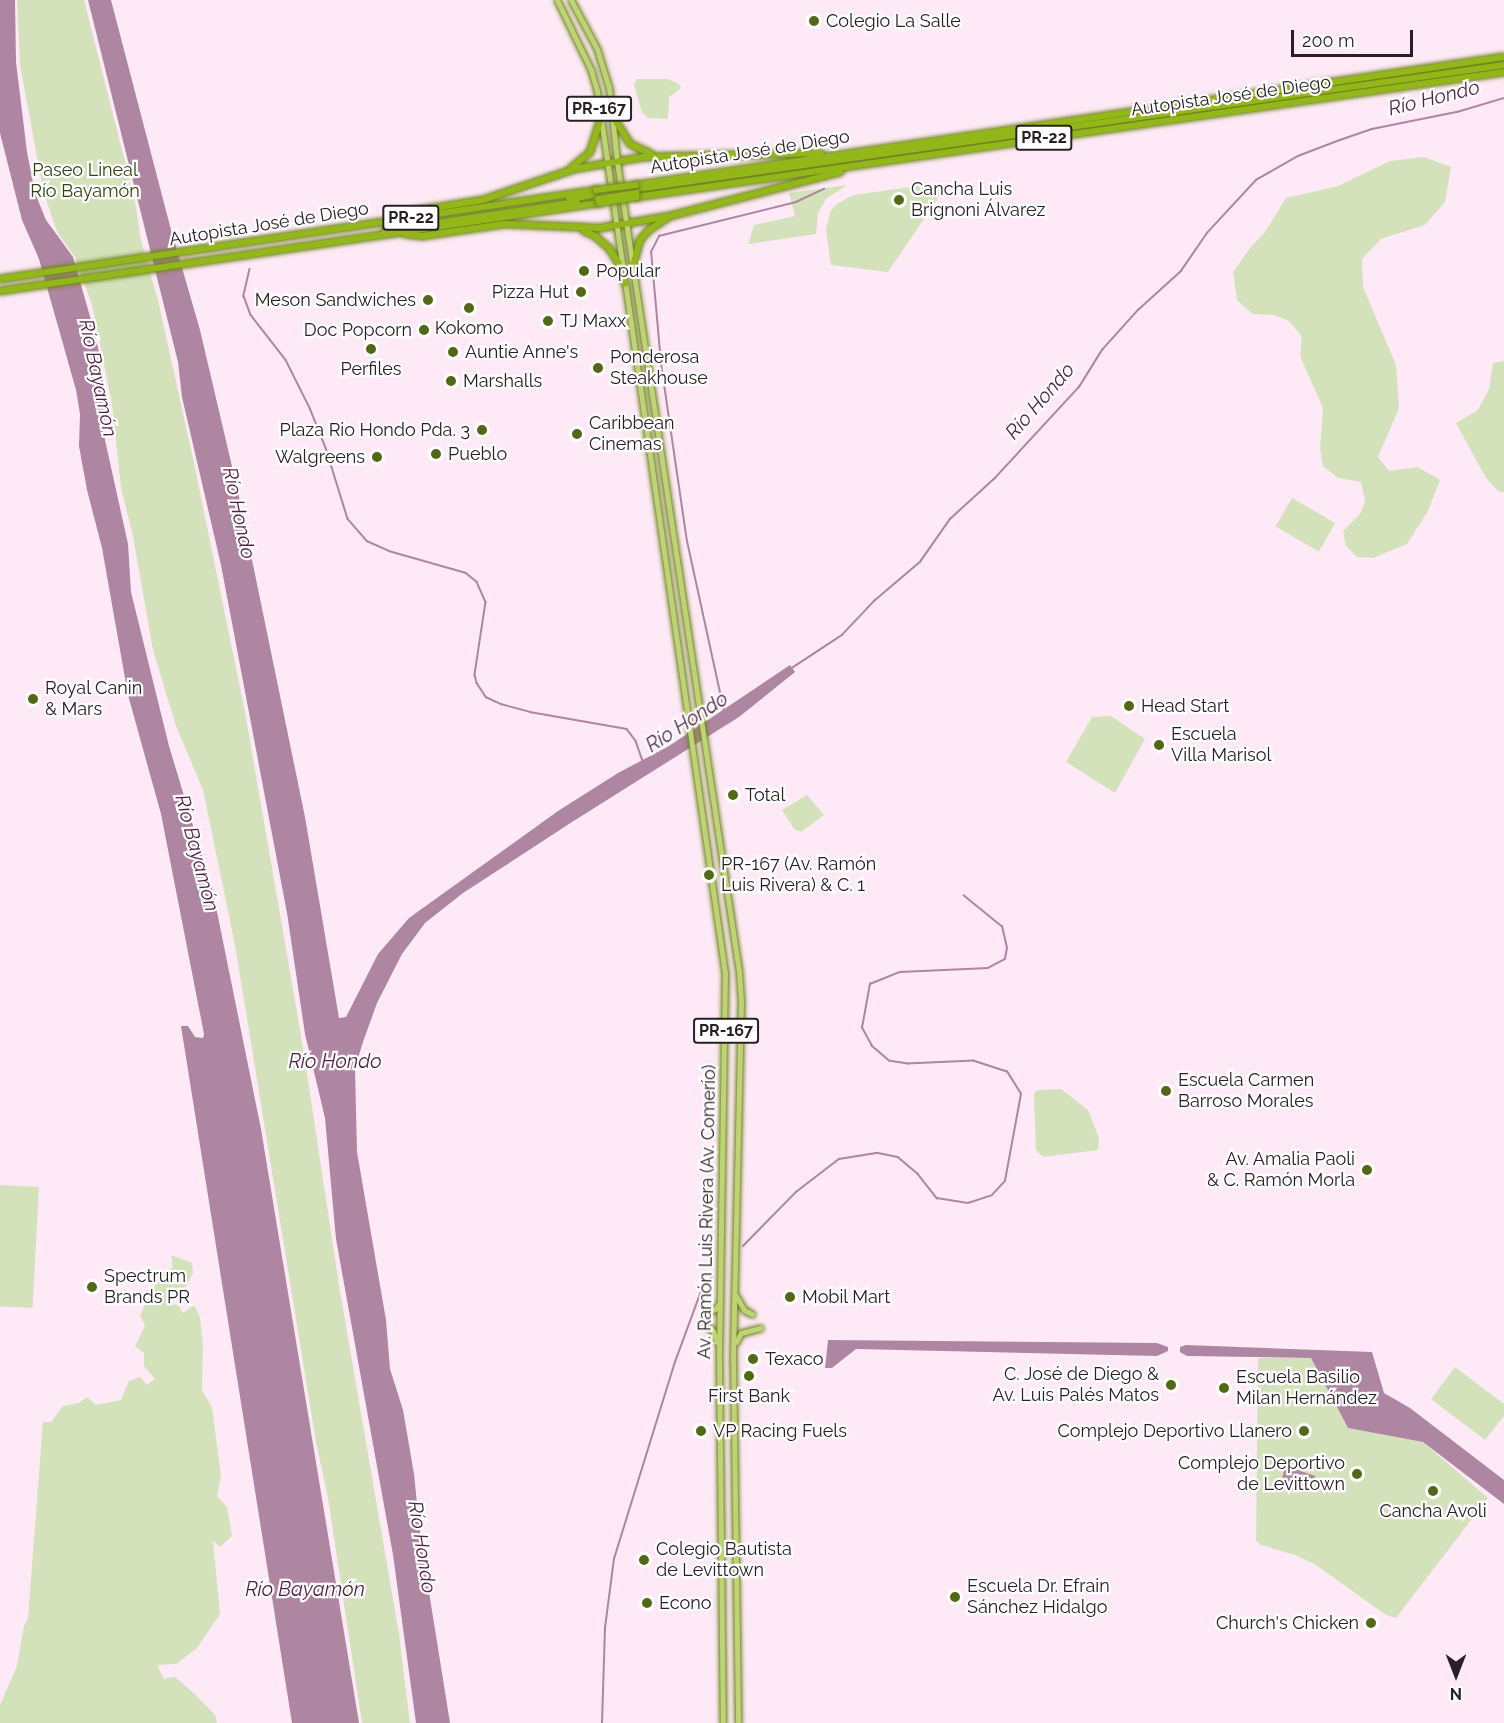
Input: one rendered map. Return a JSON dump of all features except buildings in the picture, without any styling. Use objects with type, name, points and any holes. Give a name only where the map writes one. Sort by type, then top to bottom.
[{"type":"highway","name":"Autopista José de Diego","points":[[0,291],[393,233],[868,149],[1504,57]]},
{"type":"highway","points":[[1489,70],[1504,65]]},
{"type":"highway","name":"Autopista José de Diego","points":[[0,279],[390,221],[871,164],[1451,75],[1489,70],[1504,72]]},
{"type":"highway","points":[[636,191],[1451,75]]},
{"type":"highway","points":[[612,115],[630,144],[641,152],[660,156]]},
{"type":"highway","points":[[563,172],[590,153],[601,119]]},
{"type":"highway","points":[[390,221],[416,211],[483,200],[563,172],[617,162],[660,156],[788,155],[868,149]]},
{"type":"highway","points":[[393,233],[422,236],[516,224],[578,229],[627,224],[670,216],[871,164]]},
{"type":"highway","points":[[368,237],[392,229],[598,196]]},
{"type":"highway","points":[[226,246],[265,244],[598,196]]},
{"type":"highway","points":[[633,266],[638,245],[644,235],[670,216]]},
{"type":"highway","points":[[578,229],[595,236],[609,248],[618,261],[625,284]]},
{"type":"main road","name":"Av. Ramón Luis Rivera (Av. Comerío)","points":[[556,0],[591,70],[601,119],[696,762],[726,1002],[719,1348],[723,1723]]},
{"type":"main road","name":"Av. Ramón Luis Rivera (Av. Comerío)","points":[[572,0],[604,67],[739,972],[741,1002],[734,1352],[738,1723]]},
{"type":"main road","points":[[735,1292],[739,1304],[752,1314]]},
{"type":"main road","points":[[706,1314],[715,1309],[720,1302]]},
{"type":"main road","points":[[705,1324],[713,1331],[719,1348]]},
{"type":"main road","points":[[734,1352],[737,1338],[741,1333],[760,1328]]},
{"type":"green space","name":"Paseo Lineal Río Bayamón","points":[[17,0],[84,0],[135,201],[141,241],[158,300],[245,712],[302,1041],[339,1285],[399,1634],[410,1723],[362,1723],[328,1498],[316,1442],[235,945],[203,790],[176,726],[153,650],[133,536],[121,488],[112,404],[92,305],[75,257],[59,235],[53,221],[43,189],[20,65]]},
{"type":"green space","points":[[637,79],[668,79],[679,84],[681,88],[669,97],[668,119],[648,118],[642,112],[634,85]]},
{"type":"green space","points":[[1424,157],[1451,167],[1445,202],[1425,225],[1381,239],[1362,259],[1363,287],[1396,365],[1399,408],[1378,457],[1389,471],[1418,467],[1440,480],[1428,511],[1407,544],[1373,558],[1357,557],[1346,546],[1343,531],[1360,514],[1365,502],[1361,482],[1338,478],[1323,466],[1320,449],[1323,408],[1300,356],[1302,337],[1289,321],[1274,315],[1253,314],[1237,300],[1233,272],[1265,232],[1286,198],[1338,186],[1390,161]]},
{"type":"green space","points":[[940,183],[939,197],[888,272],[831,265],[826,229],[831,210],[837,204],[853,195]]},
{"type":"green space","points":[[847,185],[826,199],[818,213],[816,234],[748,244],[754,225],[795,216],[789,193]]},
{"type":"green space","points":[[1504,361],[1504,492],[1499,492],[1486,478],[1456,423],[1478,410],[1489,389],[1493,363]]},
{"type":"green space","points":[[1292,498],[1335,523],[1319,552],[1276,527]]},
{"type":"green space","points":[[1111,716],[1145,739],[1115,793],[1066,762],[1092,717]]},
{"type":"green space","points":[[807,795],[824,815],[801,832],[794,829],[782,810]]},
{"type":"green space","points":[[1061,1089],[1088,1110],[1099,1138],[1098,1150],[1043,1157],[1036,1150],[1034,1093],[1038,1090]]},
{"type":"green space","points":[[0,1185],[39,1187],[33,1308],[0,1306]]},
{"type":"green space","points":[[171,1255],[192,1263],[193,1273],[186,1286],[167,1304],[178,1305],[183,1313],[194,1305],[200,1317],[203,1345],[202,1390],[212,1408],[221,1475],[217,1496],[227,1507],[232,1536],[220,1547],[213,1541],[220,1614],[197,1648],[176,1664],[157,1665],[164,1679],[175,1677],[195,1694],[215,1715],[217,1723],[0,1723],[0,1705],[17,1666],[24,1626],[28,1618],[43,1422],[51,1422],[63,1406],[79,1403],[87,1397],[96,1405],[121,1400],[129,1381],[140,1377],[147,1385],[155,1379],[144,1366],[144,1353],[135,1346],[145,1326],[140,1315],[161,1273],[173,1267]]},
{"type":"green space","name":"Complejo Deportivo de Levittown","points":[[1258,1358],[1311,1358],[1348,1428],[1423,1442],[1488,1498],[1396,1618],[1386,1615],[1316,1565],[1295,1555],[1261,1545],[1256,1541]]},
{"type":"green space","points":[[1455,1367],[1504,1404],[1504,1416],[1485,1440],[1431,1399]]},
{"type":"water","name":"Río Bayamón","points":[[0,0],[15,0],[16,62],[27,152],[35,193],[46,220],[73,257],[93,327],[100,356],[106,413],[103,431],[128,544],[131,592],[169,746],[213,892],[261,1129],[359,1723],[292,1723],[181,1026],[188,1026],[195,1037],[203,1038],[204,1034],[161,814],[128,695],[102,548],[87,490],[79,446],[80,414],[76,390],[39,259],[22,220],[0,133]]},
{"type":"water","points":[[88,0],[111,0],[170,226],[200,330],[238,492],[305,817],[339,1018],[346,1017],[378,954],[409,918],[558,811],[618,773],[669,746],[790,665],[795,672],[739,717],[463,893],[425,923],[402,954],[377,1003],[363,1042],[355,1068],[357,1152],[386,1320],[390,1369],[403,1410],[414,1474],[421,1542],[450,1723],[416,1723],[393,1555],[336,1239],[325,1118],[305,1034],[287,913],[221,565],[182,397],[178,362]]},
{"type":"water","points":[[828,1340],[1157,1343],[1168,1347],[1168,1351],[1157,1356],[856,1349],[832,1368],[825,1368]]},
{"type":"water","points":[[1186,1345],[1372,1352],[1384,1393],[1410,1408],[1504,1480],[1504,1504],[1423,1442],[1348,1428],[1311,1358],[1187,1356],[1180,1352],[1180,1347]]},
{"type":"water","points":[[1286,1466],[1315,1476],[1310,1490],[1281,1480]]},
{"type":"waterway","name":"Río Hondo","points":[[792,668],[842,635],[874,601],[920,562],[950,519],[995,478],[1079,387],[1102,350],[1138,310],[1181,271],[1207,233],[1256,180],[1298,156],[1372,129],[1457,112],[1504,98]]},
{"type":"waterway","points":[[724,711],[687,542],[661,363],[651,252],[659,236],[796,202],[824,189]]},
{"type":"waterway","points":[[250,269],[244,296],[251,315],[286,360],[310,408],[326,448],[348,519],[367,541],[389,551],[466,573],[477,582],[486,602],[475,675],[486,697],[530,712],[627,729],[636,741],[643,761]]},
{"type":"waterway","points":[[743,1246],[796,1192],[839,1159],[878,1153],[898,1157],[918,1174],[937,1198],[968,1203],[992,1195],[1005,1181],[1021,1094],[1007,1072],[974,1061],[908,1064],[889,1061],[872,1046],[862,1028],[870,984],[900,972],[988,968],[1005,959],[1007,948],[1002,927],[964,896]]},
{"type":"waterway","points":[[602,1723],[605,1628],[614,1559],[675,1362],[703,1286],[713,1276]]},
{"type":"place","name":"Colegio La Salle","points":[[814,21]]},
{"type":"place","name":"Cancha Luis Brignoni Álvarez","points":[[899,200]]},
{"type":"place","name":"Popular","points":[[584,271]]},
{"type":"place","name":"Pizza Hut","points":[[581,292]]},
{"type":"place","name":"Meson Sandwiches","points":[[428,300]]},
{"type":"place","name":"Kokomo","points":[[469,308]]},
{"type":"place","name":"TJ Maxx","points":[[548,321]]},
{"type":"place","name":"Doc Popcorn","points":[[424,330]]},
{"type":"place","name":"Perfiles","points":[[371,349]]},
{"type":"place","name":"Auntie Anne's","points":[[453,352]]},
{"type":"place","name":"Ponderosa Steakhouse","points":[[598,368]]},
{"type":"place","name":"Marshalls","points":[[451,381]]},
{"type":"place","name":"Plaza Rio Hondo Pda. 3","points":[[482,430]]},
{"type":"place","name":"Caribbean Cinemas","points":[[577,434]]},
{"type":"place","name":"Pueblo","points":[[436,454]]},
{"type":"place","name":"Walgreens","points":[[377,457]]},
{"type":"place","name":"Royal Canin & Mars","points":[[33,699]]},
{"type":"place","name":"Head Start","points":[[1129,706]]},
{"type":"place","name":"Escuela Villa Marisol","points":[[1159,745]]},
{"type":"place","name":"Total","points":[[733,795]]},
{"type":"place","name":"PR-167 (Av. Ramón Luis Rivera) & C. 1","points":[[709,875]]},
{"type":"place","name":"Escuela Carmen Barroso Morales","points":[[1166,1091]]},
{"type":"place","name":"Av. Amalia Paoli & C. Ramón Morla","points":[[1367,1170]]},
{"type":"place","name":"Spectrum Brands PR","points":[[92,1287]]},
{"type":"place","name":"Mobil Mart","points":[[790,1297]]},
{"type":"place","name":"Texaco","points":[[753,1359]]},
{"type":"place","name":"First Bank","points":[[749,1376]]},
{"type":"place","name":"C. José de Diego & Av. Luis Palés Matos","points":[[1171,1385]]},
{"type":"place","name":"Escuela Basilio Milan Hernández","points":[[1224,1388]]},
{"type":"place","name":"VP Racing Fuels","points":[[701,1431]]},
{"type":"place","name":"Complejo Deportivo Llanero","points":[[1304,1431]]},
{"type":"place","name":"Complejo Deportivo de Levittown","points":[[1357,1474]]},
{"type":"place","name":"Cancha Avoli","points":[[1433,1491]]},
{"type":"place","name":"Colegio Bautista de Levittown","points":[[644,1560]]},
{"type":"place","name":"Escuela Dr. Efrain Sánchez Hidalgo","points":[[955,1597]]},
{"type":"place","name":"Econo","points":[[647,1603]]},
{"type":"place","name":"Church's Chicken","points":[[1371,1623]]}]
